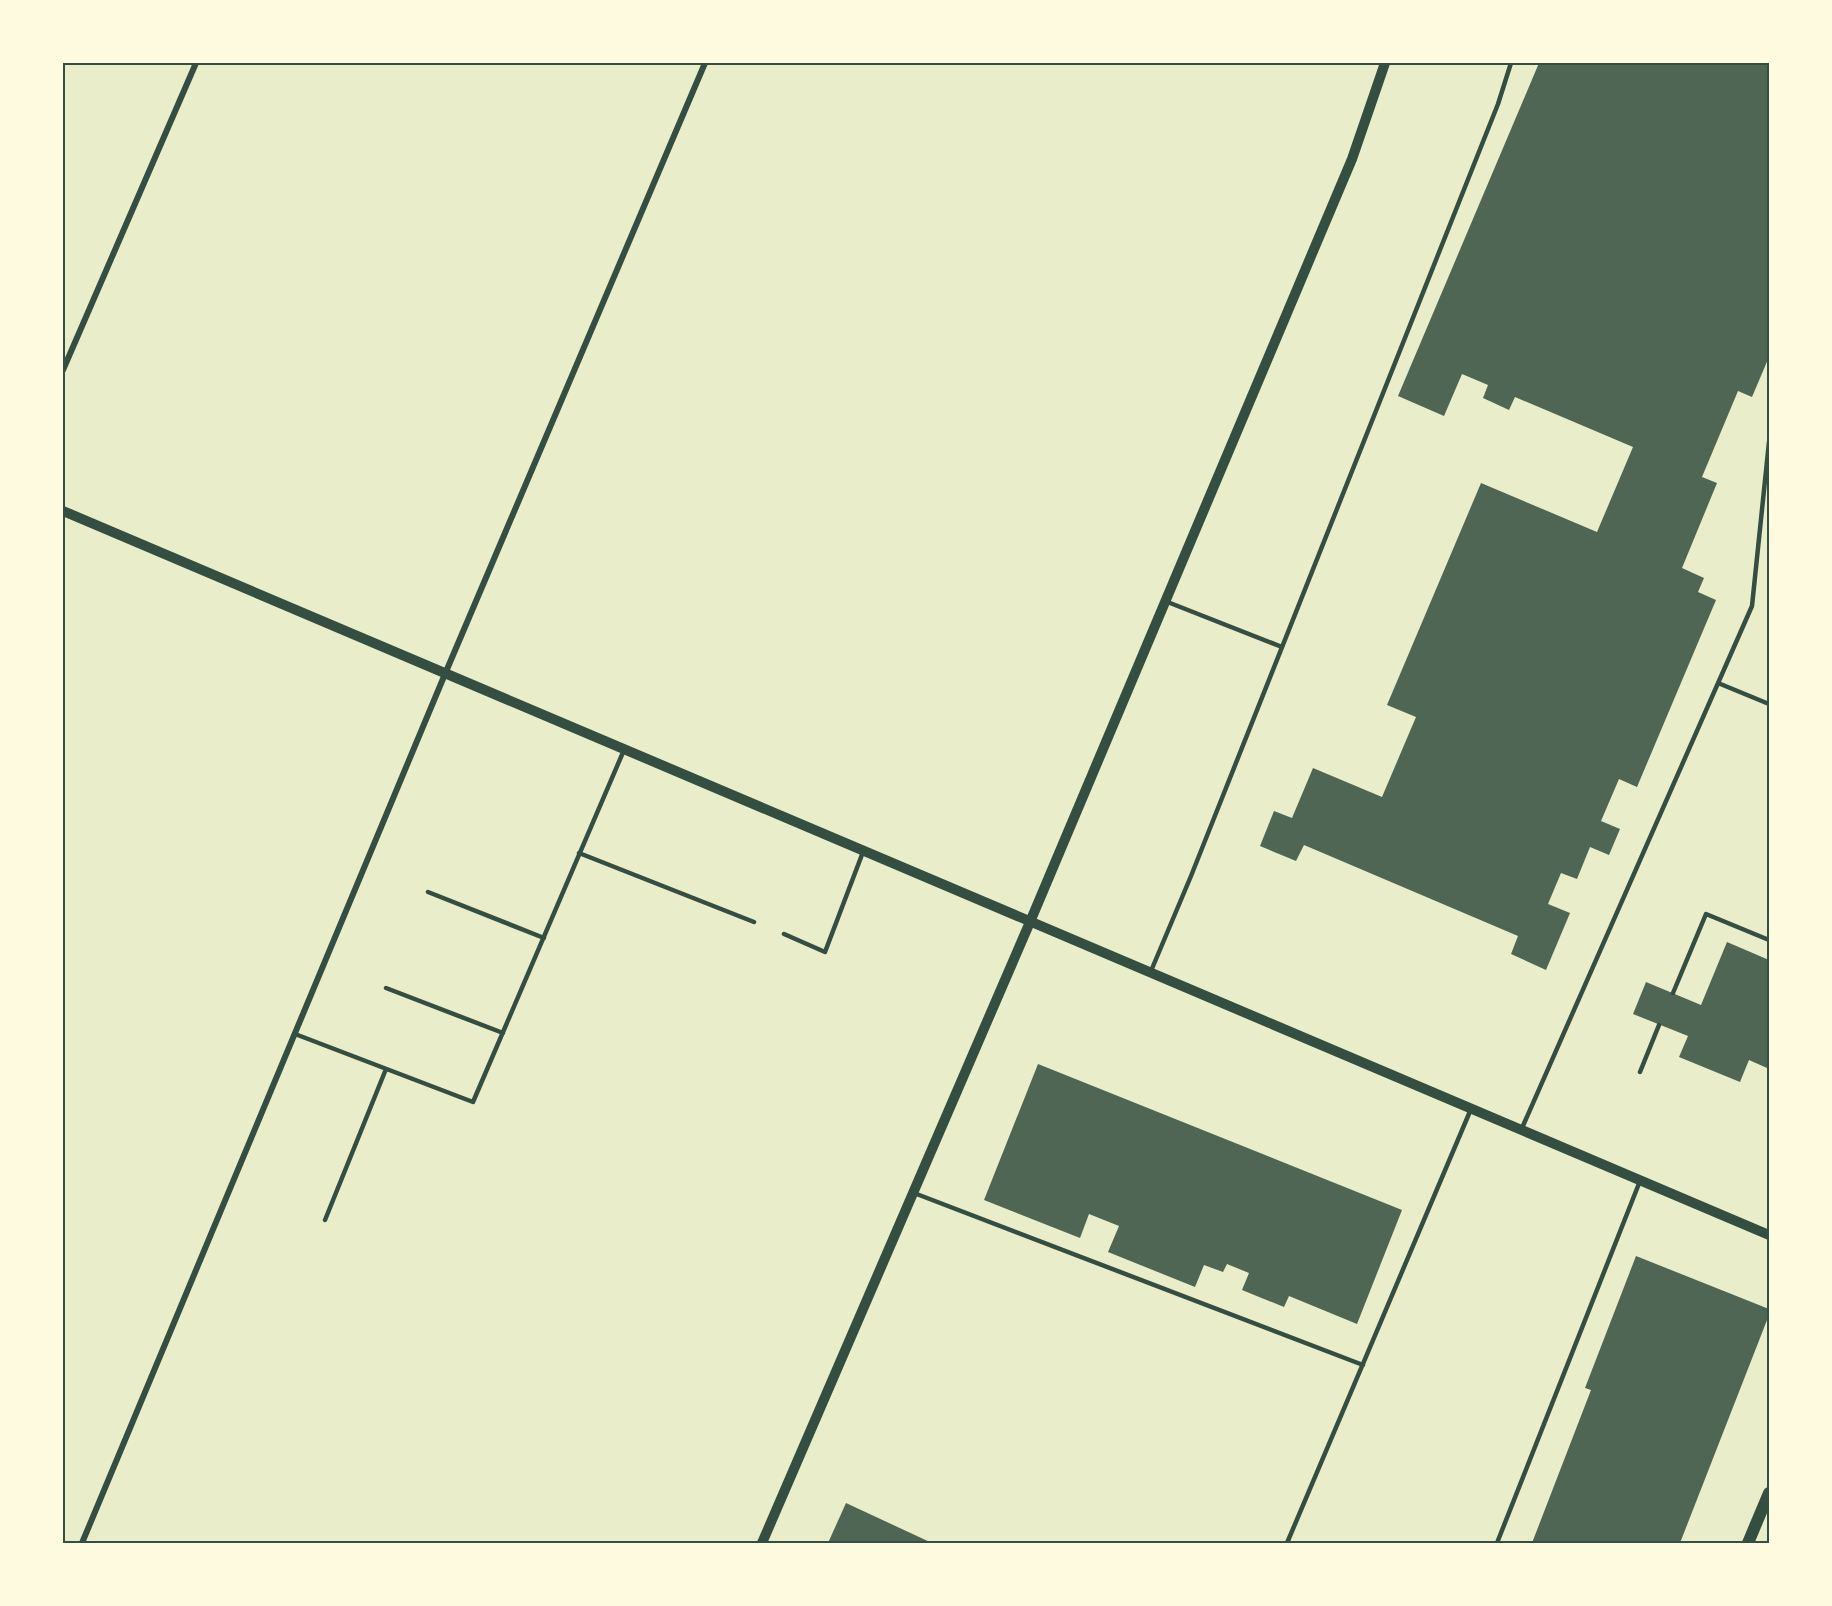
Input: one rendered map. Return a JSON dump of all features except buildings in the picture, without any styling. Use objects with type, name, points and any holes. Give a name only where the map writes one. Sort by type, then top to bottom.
[{"type":"main road","points":[[1748,1543],[1769,1493]]},
{"type":"street","points":[[63,370],[196,63]]},
{"type":"street","points":[[82,1543],[445,674],[705,63]]},
{"type":"street","points":[[762,1543],[1030,922],[1352,159],[1385,63]]},
{"type":"street","points":[[63,511],[1769,1235]]},
{"type":"lane","points":[[1150,973],[1282,647],[1493,115],[1511,63]]},
{"type":"lane","points":[[1521,1130],[1752,606],[1769,442]]},
{"type":"lane","points":[[1165,601],[1282,647]]},
{"type":"lane","points":[[1718,683],[1769,704]]},
{"type":"lane","points":[[295,1034],[473,1102],[624,750]]},
{"type":"lane","points":[[784,934],[825,952],[863,852]]},
{"type":"lane","points":[[579,853],[754,922]]},
{"type":"lane","points":[[428,892],[544,938]]},
{"type":"lane","points":[[1672,993],[1706,914],[1769,940]]},
{"type":"lane","points":[[386,988],[503,1033]]},
{"type":"lane","points":[[1640,1072],[1659,1025]]},
{"type":"lane","points":[[325,1220],[386,1069]]},
{"type":"lane","points":[[1287,1543],[1472,1109]]},
{"type":"lane","points":[[1497,1543],[1640,1180]]},
{"type":"lane","points":[[913,1193],[1363,1365]]}]
